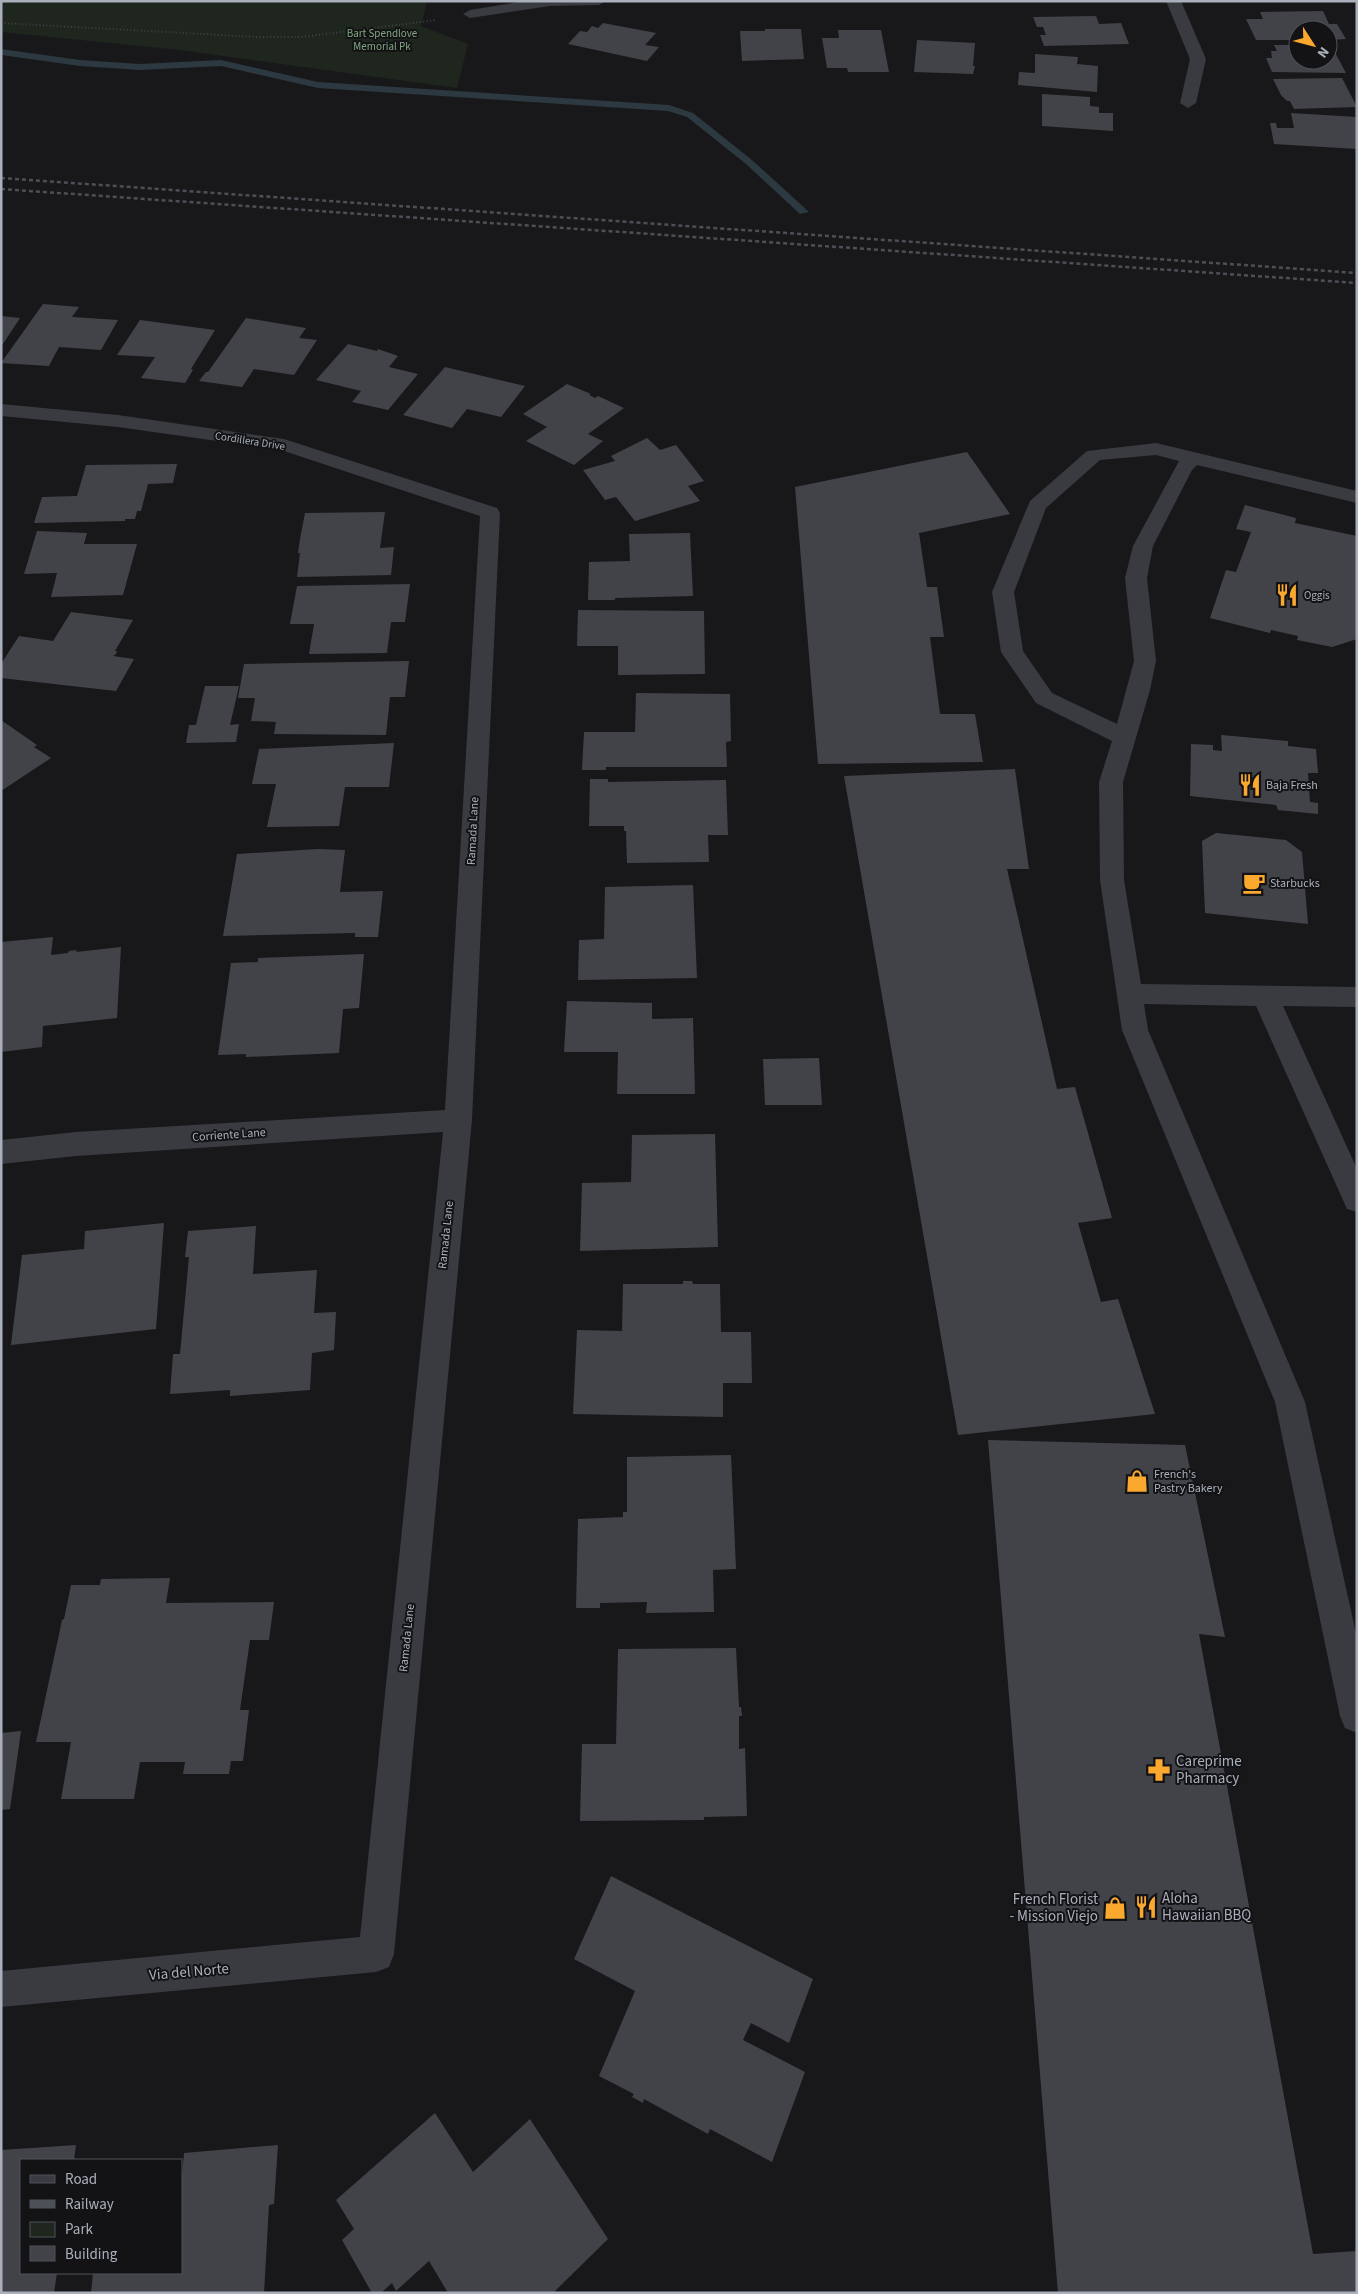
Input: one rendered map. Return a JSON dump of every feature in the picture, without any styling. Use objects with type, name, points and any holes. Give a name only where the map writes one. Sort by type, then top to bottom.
[{"type":"street","points":[[470,14],[550,2],[599,1]]},
{"type":"street","points":[[1173,1],[1198,59],[1188,104]]},
{"type":"street","name":"Cordillera Drive","points":[[1,410],[118,421],[284,445],[490,513]]},
{"type":"street","points":[[1124,738],[1044,698],[1012,652],[1003,592],[1037,505],[1094,455],[1156,449],[1357,496]]},
{"type":"street","points":[[1193,457],[1183,469],[1142,554],[1136,578],[1145,661],[1111,782],[1112,880],[1135,1030],[1290,1402],[1357,1716]]},
{"type":"street","name":"Ramada Lane","points":[[376,1954],[458,1120],[490,513]]},
{"type":"street","points":[[1129,994],[1357,997]]},
{"type":"street","points":[[1265,996],[1357,1200]]},
{"type":"street","name":"Corriente Lane","points":[[1,1152],[76,1144],[458,1120]]},
{"type":"street","name":"Via del Norte","points":[[1,1989],[376,1954]]},
{"type":"path","points":[[1,23],[257,37],[302,37],[408,25],[470,14]]},
{"type":"green space","name":"Bart Spendlove Memorial Pk","points":[[1,1],[427,1],[421,26],[468,44],[457,88],[180,50],[1,32]]},
{"type":"building","points":[[1323,11],[1327,20],[1288,20],[1288,40],[1256,40],[1246,19],[1263,19],[1260,12]]},
{"type":"building","points":[[1096,16],[1099,24],[1121,23],[1129,44],[1044,46],[1040,35],[1046,35],[1043,27],[1037,27],[1033,17]]},
{"type":"building","points":[[603,23],[656,33],[645,45],[659,47],[647,61],[568,44],[580,31],[587,32],[592,26],[598,28]]},
{"type":"building","points":[[1338,26],[1346,39],[1338,39]]},
{"type":"building","points":[[765,29],[801,29],[804,59],[742,61],[740,31],[765,31]]},
{"type":"building","points":[[838,30],[881,30],[889,72],[848,72],[847,68],[827,68],[822,38],[839,38]]},
{"type":"building","points":[[917,40],[975,43],[973,74],[914,72]]},
{"type":"building","points":[[1274,45],[1288,45],[1288,70],[1338,70],[1338,58],[1346,73],[1272,72],[1266,58],[1272,58],[1271,51],[1277,51]]},
{"type":"building","points":[[1035,54],[1078,57],[1077,64],[1098,66],[1097,92],[1018,85],[1019,72],[1035,73]]},
{"type":"building","points":[[1342,78],[1357,107],[1294,109],[1290,101],[1287,101],[1281,95],[1273,79]]},
{"type":"building","points":[[1042,94],[1090,97],[1090,106],[1099,107],[1099,113],[1113,113],[1113,131],[1042,126]]},
{"type":"building","points":[[1291,113],[1357,117],[1357,149],[1274,144],[1270,123],[1276,123],[1277,128],[1294,128]]},
{"type":"building","points":[[43,304],[79,307],[72,317],[118,320],[101,350],[59,347],[49,366],[1,363]]},
{"type":"building","points":[[1,316],[20,318],[1,347]]},
{"type":"building","points":[[246,318],[306,328],[299,338],[317,340],[294,375],[254,369],[242,387],[199,381],[208,372]]},
{"type":"building","points":[[140,320],[215,330],[191,369],[193,370],[185,383],[141,378],[155,357],[117,355]]},
{"type":"building","points":[[348,344],[377,351],[378,349],[398,356],[389,367],[418,374],[388,410],[352,402],[361,391],[316,380]]},
{"type":"building","points":[[445,367],[525,386],[501,417],[467,409],[452,428],[403,415]]},
{"type":"building","points":[[567,384],[591,394],[589,395],[595,398],[598,396],[624,408],[588,434],[603,441],[574,465],[526,441],[547,427],[523,414]]},
{"type":"building","points":[[647,438],[660,450],[676,445],[704,481],[688,486],[700,501],[635,521],[616,497],[605,500],[583,470],[615,461],[611,456]]},
{"type":"building","points":[[967,452],[1010,514],[919,533],[927,587],[937,587],[944,637],[930,637],[940,714],[975,714],[983,762],[818,764],[795,487]]},
{"type":"building","points":[[177,464],[173,483],[148,484],[141,511],[137,511],[135,519],[125,519],[125,521],[34,523],[42,497],[77,496],[86,465]]},
{"type":"building","name":"Oggis","points":[[1245,505],[1296,518],[1295,523],[1357,536],[1357,639],[1332,647],[1297,640],[1298,636],[1271,630],[1270,633],[1210,618],[1226,570],[1236,572],[1251,532],[1236,529]]},
{"type":"building","points":[[385,512],[380,548],[394,547],[391,575],[297,577],[300,553],[298,553],[305,513]]},
{"type":"building","points":[[37,531],[87,533],[84,544],[137,544],[123,595],[51,597],[57,573],[24,574]]},
{"type":"building","points":[[690,533],[693,596],[588,600],[589,562],[630,561],[629,534]]},
{"type":"building","points":[[410,584],[405,622],[391,622],[387,653],[309,654],[314,624],[290,624],[297,586]]},
{"type":"building","points":[[578,610],[704,611],[705,674],[618,675],[618,646],[577,646]]},
{"type":"building","points":[[71,612],[133,620],[115,651],[117,651],[116,654],[113,656],[134,659],[116,691],[1,678],[1,664],[19,636],[53,641]]},
{"type":"building","points":[[409,661],[405,697],[390,697],[386,735],[274,734],[276,722],[251,721],[255,698],[238,698],[244,664]]},
{"type":"building","points":[[205,686],[239,686],[230,725],[239,724],[236,742],[186,743],[189,725],[196,725]]},
{"type":"building","points":[[636,693],[730,694],[731,741],[726,742],[727,767],[606,767],[606,770],[582,770],[584,732],[635,732]]},
{"type":"building","points":[[1,720],[37,745],[34,747],[51,758],[1,791]]},
{"type":"building","name":"Baja Fresh","points":[[1221,735],[1288,741],[1288,746],[1316,749],[1318,773],[1308,773],[1310,802],[1318,803],[1318,814],[1278,810],[1276,805],[1190,796],[1191,744],[1213,745],[1213,750],[1222,751]]},
{"type":"building","points":[[394,743],[389,787],[345,787],[339,826],[267,827],[276,784],[252,784],[259,749]]},
{"type":"building","points":[[1015,769],[1029,869],[1007,869],[1057,1089],[1075,1087],[1112,1218],[1078,1223],[1101,1302],[1118,1299],[1155,1414],[958,1435],[844,776]]},
{"type":"building","points":[[590,779],[608,779],[608,782],[726,780],[728,835],[708,835],[709,862],[627,863],[626,831],[624,831],[624,826],[589,826]]},
{"type":"building","name":"Starbucks","points":[[1216,833],[1286,840],[1302,852],[1308,924],[1205,913],[1202,841]]},
{"type":"building","points":[[318,849],[345,850],[340,892],[383,891],[378,937],[355,937],[355,933],[223,936],[237,854]]},
{"type":"building","points":[[693,885],[697,978],[578,980],[579,940],[604,939],[605,887]]},
{"type":"building","points":[[53,937],[51,955],[77,950],[76,952],[121,947],[117,1018],[43,1026],[42,1047],[1,1052],[1,942]]},
{"type":"building","points":[[364,954],[359,1008],[343,1009],[339,1053],[246,1057],[246,1054],[218,1055],[231,963],[258,962],[258,958]]},
{"type":"building","points":[[567,1001],[652,1003],[652,1019],[693,1018],[695,1094],[617,1094],[618,1052],[564,1052]]},
{"type":"building","points":[[819,1058],[822,1105],[765,1105],[763,1059]]},
{"type":"building","points":[[715,1134],[718,1247],[580,1251],[582,1183],[631,1182],[632,1135]]},
{"type":"building","points":[[164,1223],[156,1329],[11,1345],[22,1255],[84,1249],[85,1231]]},
{"type":"building","points":[[256,1226],[253,1274],[317,1270],[314,1313],[336,1312],[334,1350],[312,1353],[310,1390],[230,1396],[230,1390],[170,1394],[173,1354],[180,1354],[189,1257],[185,1257],[188,1231]]},
{"type":"building","points":[[683,1281],[692,1281],[693,1284],[720,1284],[721,1332],[751,1332],[752,1383],[723,1383],[723,1417],[573,1414],[577,1330],[622,1331],[623,1284],[683,1284]]},
{"type":"building","points":[[988,1440],[1185,1445],[1225,1637],[1199,1634],[1313,2254],[1357,2251],[1357,2293],[1058,2293]]},
{"type":"building","points":[[731,1455],[736,1569],[713,1570],[714,1612],[646,1613],[647,1602],[600,1603],[600,1608],[576,1608],[578,1519],[623,1517],[623,1512],[627,1512],[627,1457]]},
{"type":"building","points":[[170,1578],[166,1603],[274,1602],[269,1640],[250,1640],[240,1710],[249,1710],[243,1761],[231,1761],[229,1774],[183,1774],[185,1762],[140,1762],[134,1799],[61,1799],[71,1742],[36,1742],[71,1585],[100,1585],[101,1579]]},
{"type":"building","points":[[736,1648],[739,1707],[741,1707],[742,1716],[739,1716],[739,1749],[745,1748],[747,1816],[704,1817],[704,1820],[580,1821],[582,1744],[616,1744],[618,1649]]},
{"type":"building","points":[[21,1731],[10,1809],[1,1810],[1,1733]]},
{"type":"building","points":[[611,1876],[813,1979],[789,2043],[751,2023],[743,2040],[805,2072],[772,2162],[710,2129],[708,2134],[644,2099],[643,2103],[632,2097],[634,2094],[599,2076],[635,1991],[574,1959]]},
{"type":"building","points":[[435,2113],[473,2172],[530,2119],[608,2239],[553,2293],[448,2293],[429,2261],[396,2291],[392,2283],[381,2293],[372,2293],[342,2240],[354,2229],[336,2200]]},
{"type":"building","points":[[76,2145],[74,2159],[20,2159],[20,2274],[57,2274],[54,2293],[1,2293],[1,2150]]},
{"type":"building","points":[[278,2145],[274,2204],[269,2205],[264,2293],[91,2293],[93,2274],[182,2274],[182,2176],[184,2153]]},
{"type":"waterway","points":[[1,52],[80,63],[140,67],[221,63],[318,85],[669,108],[690,115],[749,162],[804,212]]},
{"type":"railway","points":[[1,178],[1357,273]]},
{"type":"railway","points":[[1,189],[1357,283]]},
{"type":"place","name":"Oggis","points":[[1287,595]]},
{"type":"place","name":"Baja Fresh","points":[[1250,785]]},
{"type":"place","name":"Starbucks","points":[[1254,883]]},
{"type":"place","name":"French's Pastry Bakery","points":[[1137,1481]]},
{"type":"place","name":"Careprime Pharmacy","points":[[1159,1770]]},
{"type":"place","name":"Aloha Hawaiian BBQ","points":[[1146,1907]]},
{"type":"place","name":"French Florist - Mission Viejo","points":[[1115,1908]]}]
